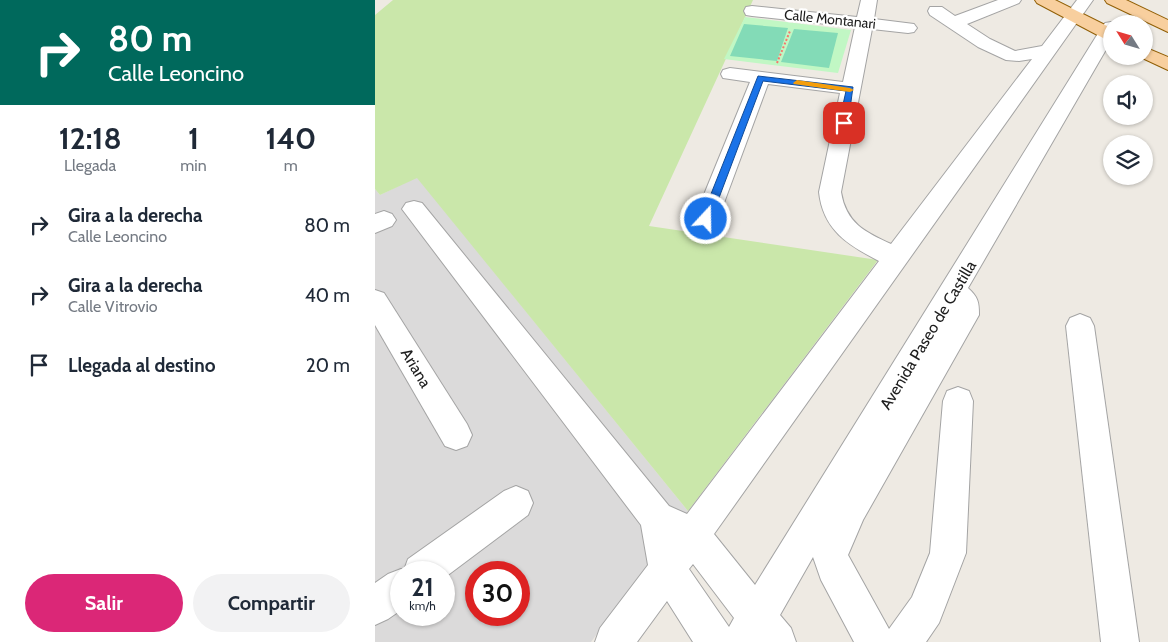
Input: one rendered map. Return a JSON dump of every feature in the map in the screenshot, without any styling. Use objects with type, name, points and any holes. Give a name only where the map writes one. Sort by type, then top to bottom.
[{"type":"main road","points":[[1043,0],[1079,8],[1103,24]]},
{"type":"main road","points":[[1122,2],[1168,27]]},
{"type":"main road","points":[[1153,56],[1168,64]]},
{"type":"street","points":[[869,0],[830,192],[833,210],[846,228],[863,241],[896,258]]},
{"type":"street","points":[[953,23],[987,4],[1013,0]]},
{"type":"street","name":"Avenida Paseo de Castilla","points":[[1117,15],[1122,2]]},
{"type":"street","points":[[614,642],[1028,76],[1056,62],[1079,8]]},
{"type":"street","name":"Calle Montanari","points":[[752,10],[793,10],[864,23],[908,28]]},
{"type":"street","points":[[936,11],[984,43],[985,49],[1009,59],[1028,76]]},
{"type":"street","name":"Avenida Paseo de Castilla","points":[[759,634],[954,292],[1103,42]]},
{"type":"street","points":[[1009,59],[1019,56],[1056,62],[1092,58]]},
{"type":"street","points":[[730,75],[768,72],[851,89]]},
{"type":"street","points":[[706,219],[768,72]]},
{"type":"street","points":[[414,209],[657,518],[693,535],[759,634]]},
{"type":"street","points":[[875,642],[834,567],[831,555],[851,508],[965,315],[966,302],[954,292]]},
{"type":"street","name":"Ariana","points":[[375,302],[456,435]]},
{"type":"street","points":[[1080,326],[1120,642]]},
{"type":"street","points":[[903,642],[926,610],[948,553],[958,401]]},
{"type":"street","points":[[436,561],[516,503]]},
{"type":"street","points":[[657,518],[667,569],[715,642]]},
{"type":"street","points":[[375,606],[390,595]]},
{"type":"path","points":[[768,72],[793,10]]},
{"type":"shaded area","points":[[417,177],[688,511],[591,642],[375,642],[375,189],[380,195]]},
{"type":"green space","points":[[393,0],[753,0],[649,226],[878,260],[688,511],[417,178],[380,195],[375,189],[375,15]]},
{"type":"green space","points":[[745,17],[851,30],[838,73],[724,59]]},
{"type":"green space","points":[[744,24],[788,28],[777,61],[730,56]]},
{"type":"green space","points":[[794,29],[838,33],[829,68],[781,62]]},
{"type":"slow traffic","points":[[797,83],[850,90]]},
{"type":"route","points":[[706,219],[761,78],[851,89],[844,123]]}]
